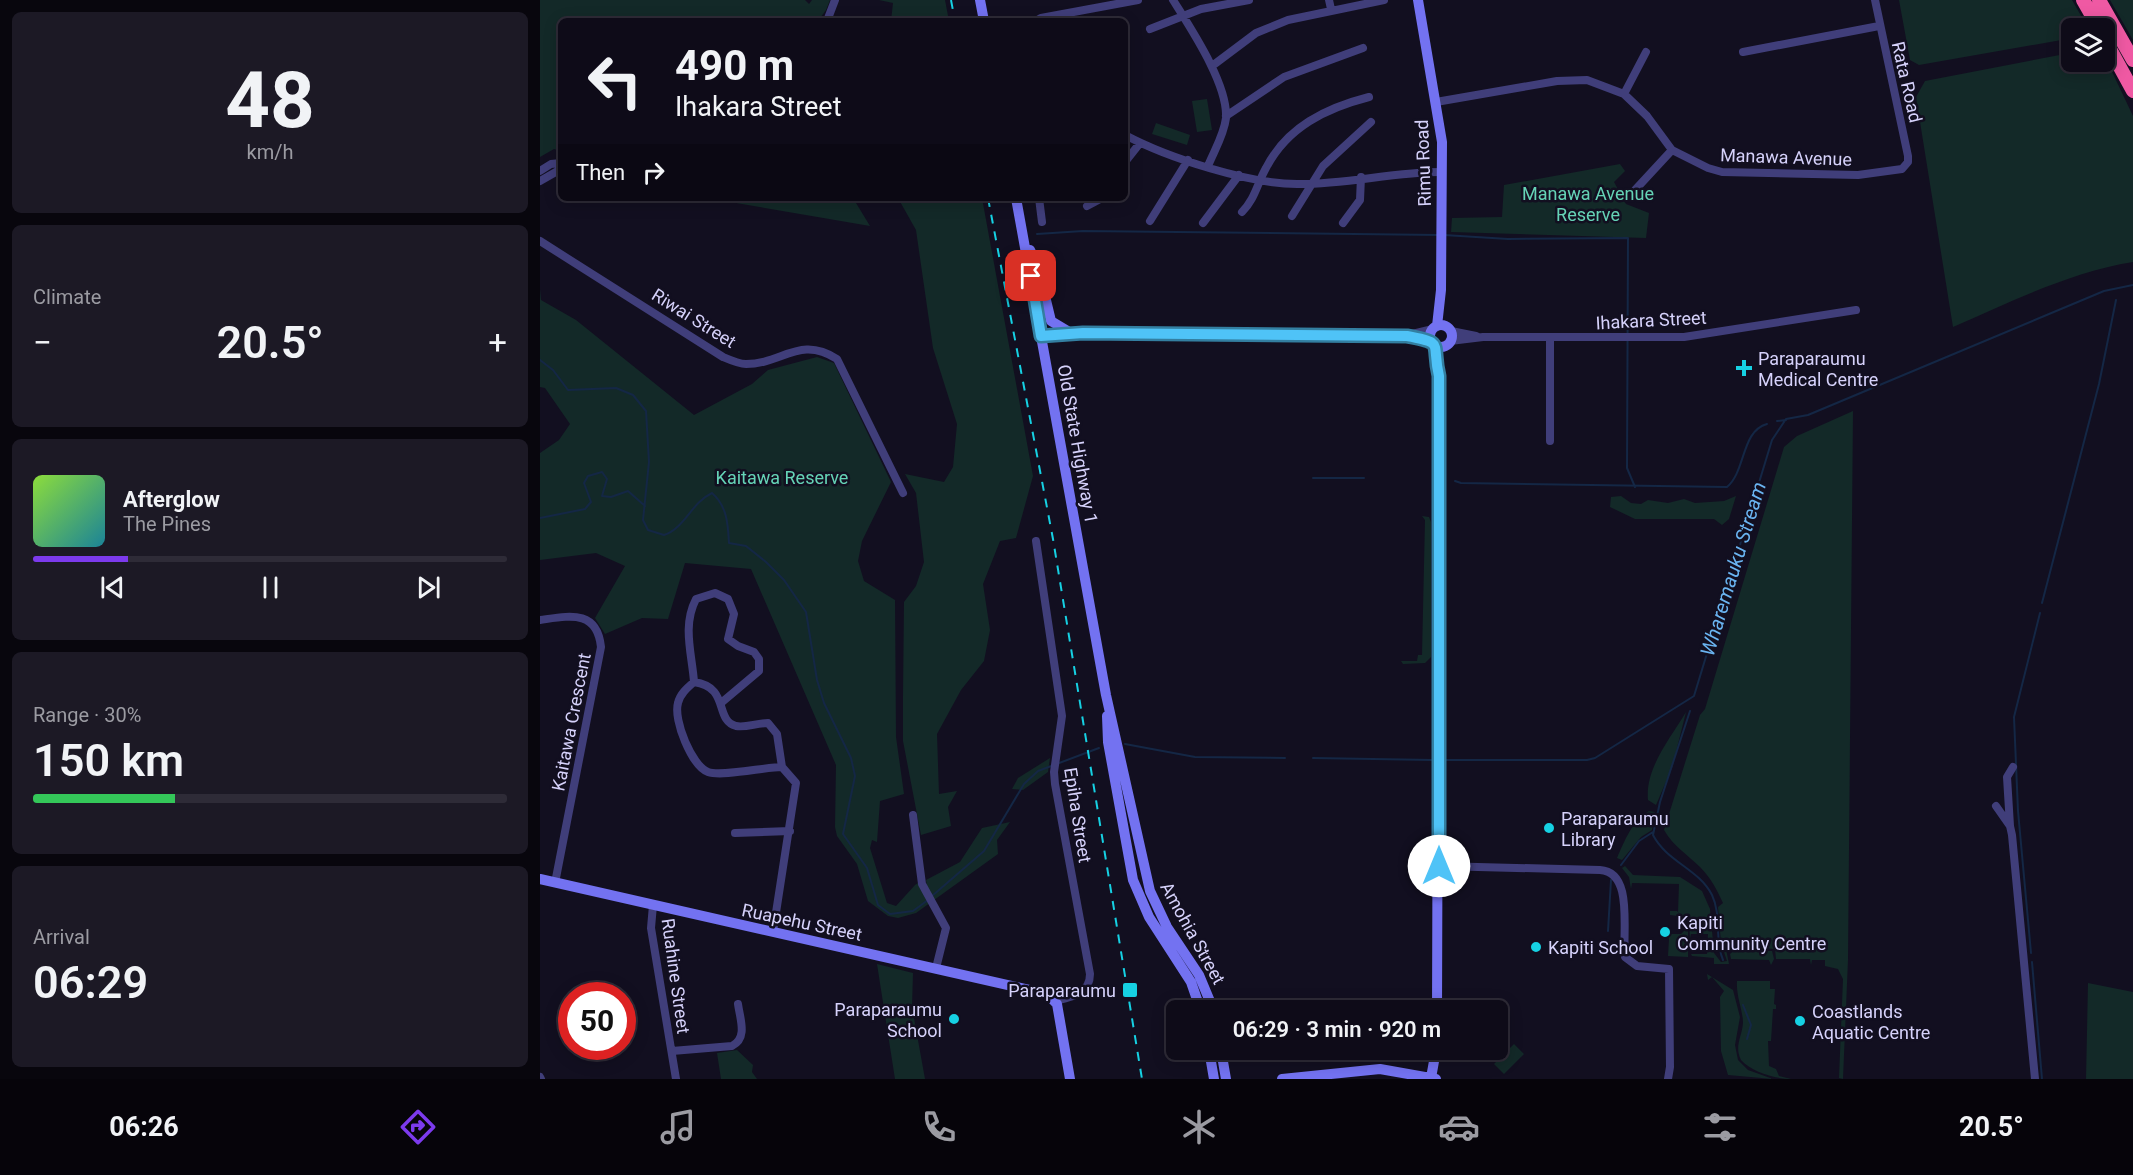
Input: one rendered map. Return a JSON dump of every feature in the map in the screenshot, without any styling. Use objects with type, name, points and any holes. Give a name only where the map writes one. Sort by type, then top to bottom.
[{"type":"highway","points":[[2083,0],[2093,18]]},
{"type":"highway","points":[[2099,0],[2133,60]]},
{"type":"highway","points":[[2115,58],[2133,91]]},
{"type":"main road","points":[[980,0],[983,18]]},
{"type":"main road","name":"Rimu Road","points":[[1418,0],[1442,142],[1437,1000]]},
{"type":"main road","name":"Old State Highway 1","points":[[1017,201],[1106,695],[1129,861],[1140,898]]},
{"type":"main road","points":[[1023,236],[1038,267],[1051,321],[1071,333]]},
{"type":"main road","name":"Old State Highway 1","points":[[1114,745],[1136,837]]},
{"type":"main road","name":"Amohia Street","points":[[1136,837],[1143,872],[1158,912],[1199,975],[1209,1000]]},
{"type":"main road","name":"Ruapehu Street","points":[[540,879],[1047,994],[1056,1000]]},
{"type":"main road","name":"Amohia Street","points":[[1140,898],[1156,929],[1189,977],[1198,1000]]},
{"type":"main road","points":[[1056,1000],[1070,1079]]},
{"type":"main road","points":[[1211,1060],[1214,1079]]},
{"type":"main road","points":[[1223,1060],[1226,1079]]},
{"type":"main road","points":[[1282,1079],[1380,1069],[1432,1078],[1435,1060]]},
{"type":"street","points":[[828,18],[835,0]]},
{"type":"street","points":[[1041,18],[1138,0]]},
{"type":"street","points":[[1173,0],[1212,66],[1226,116],[1208,166]]},
{"type":"street","points":[[1150,29],[1201,9],[1248,0]]},
{"type":"street","points":[[1329,0],[1331,9]]},
{"type":"street","points":[[1212,66],[1256,33],[1288,20],[1331,9],[1384,0]]},
{"type":"street","name":"Rata Road","points":[[1875,0],[1908,156],[1908,162],[1902,169]]},
{"type":"street","points":[[1743,52],[1880,27]]},
{"type":"street","points":[[1226,116],[1284,77],[1364,48]]},
{"type":"street","points":[[1624,94],[1646,52]]},
{"type":"street","name":"Manawa Avenue","points":[[1436,102],[1576,79],[1602,84],[1624,94],[1647,116],[1672,150],[1708,168],[1722,172],[1858,175],[1902,169]]},
{"type":"street","points":[[1242,212],[1251,201],[1275,152],[1305,123],[1337,105],[1369,97]]},
{"type":"street","points":[[1292,216],[1323,166],[1371,122]]},
{"type":"street","points":[[1128,137],[1140,144],[1188,160],[1239,176],[1261,180],[1313,184],[1404,172],[1442,172]]},
{"type":"street","points":[[1128,158],[1140,144]]},
{"type":"street","points":[[1635,190],[1672,150]]},
{"type":"street","points":[[1150,221],[1188,160]]},
{"type":"street","points":[[540,171],[551,164],[558,163]]},
{"type":"street","points":[[540,181],[558,171]]},
{"type":"street","points":[[1203,223],[1239,176]]},
{"type":"street","points":[[1343,223],[1360,200],[1361,177]]},
{"type":"street","points":[[1039,201],[1042,222]]},
{"type":"street","points":[[1087,206],[1096,201]]},
{"type":"street","name":"Riwai Street","points":[[540,241],[723,357],[744,364],[765,362],[803,350],[822,350],[837,359],[903,493]]},
{"type":"street","name":"Ihakara Street","points":[[1041,336],[1071,333],[1441,335],[1635,339],[1684,337],[1856,310]]},
{"type":"street","points":[[1550,337],[1550,441]]},
{"type":"street","name":"Epiha Street","points":[[1036,541],[1062,716],[1054,772],[1090,980],[1083,992],[1056,1000]]},
{"type":"street","points":[[694,682],[688,644],[691,608],[696,599],[715,593],[728,599],[734,614],[728,639],[754,652],[759,658],[759,671],[721,703]]},
{"type":"street","name":"Kaitawa Crescent","points":[[540,620],[581,617],[589,621],[600,633],[601,647],[555,883]]},
{"type":"street","points":[[694,682],[711,686],[721,703],[725,720],[733,725],[745,727],[755,723],[768,723],[777,734],[782,767],[796,783],[773,932]]},
{"type":"street","points":[[694,682],[682,693],[677,704],[677,717],[694,759],[708,772],[725,774],[782,767]]},
{"type":"street","points":[[2013,767],[2007,777],[2010,826],[2035,1079]]},
{"type":"street","points":[[1996,806],[2010,826]]},
{"type":"street","points":[[914,816],[923,888],[946,928],[936,968]]},
{"type":"street","points":[[735,833],[790,831]]},
{"type":"street","points":[[1439,866],[1611,871],[1619,879],[1623,889],[1625,957],[1636,966],[1669,969],[1670,1067],[1668,1079]]},
{"type":"street","name":"Ruahine Street","points":[[653,905],[651,927],[676,1079]]},
{"type":"street","name":"Ruahine Street","points":[[672,1051],[732,1046],[737,1043],[743,1034],[738,1004]]},
{"type":"green space","points":[[540,0],[805,0],[809,4],[812,0],[830,0],[820,18],[558,18],[558,150],[554,149],[540,157]]},
{"type":"green space","points":[[879,0],[945,0],[948,18],[891,18],[893,3]]},
{"type":"green space","points":[[1899,0],[2072,0],[2082,18],[2061,18],[2061,40],[1919,65],[1910,60]]},
{"type":"green space","points":[[2110,0],[2133,0],[2133,40]]},
{"type":"green space","points":[[2061,55],[2061,72],[2112,72],[2133,116],[2133,262],[2064,280],[1953,327],[1916,97],[1925,81]]},
{"type":"green space","points":[[1207,99],[1212,130],[1197,132],[1192,101]]},
{"type":"green space","points":[[1156,123],[1190,135],[1187,145],[1152,134]]},
{"type":"green space","name":"Manawa Avenue Reserve","points":[[1620,164],[1625,171],[1614,182],[1626,204],[1649,213],[1646,238],[1451,232],[1452,218],[1502,217],[1504,185]]},
{"type":"green space","points":[[724,201],[855,201],[870,226]]},
{"type":"green space","points":[[900,201],[983,201],[1033,476],[1016,538],[1000,541],[983,584],[990,630],[984,661],[961,690],[937,734],[939,794],[957,791],[948,807],[951,826],[921,835],[903,741],[904,602],[916,586],[924,562],[916,493],[905,474],[944,482],[953,467],[957,424],[933,348],[916,230]]},
{"type":"green space","name":"Kaitawa Reserve","points":[[540,289],[541,300],[576,320],[694,415],[752,384],[768,370],[817,357],[834,363],[891,482],[862,541],[858,561],[864,581],[895,600],[896,737],[904,794],[880,801],[877,842],[872,840],[870,848],[887,903],[896,906],[915,885],[918,883],[921,890],[927,886],[926,880],[960,862],[982,828],[1010,822],[997,840],[998,854],[916,913],[898,918],[888,916],[868,901],[857,864],[837,836],[835,827],[836,765],[751,569],[685,563],[668,619],[642,618],[605,634],[595,618],[625,566],[596,553],[540,560],[540,453],[559,440],[570,424],[545,388],[540,387]]},
{"type":"green space","points":[[1853,411],[1848,960],[1843,1079],[1839,1078],[1843,979],[1838,969],[1825,966],[1825,960],[1812,960],[1811,965],[1810,959],[1776,959],[1775,949],[1731,946],[1726,949],[1729,964],[1714,964],[1714,958],[1692,956],[1691,954],[1707,954],[1708,934],[1691,934],[1690,938],[1689,922],[1678,912],[1679,884],[1632,883],[1631,889],[1629,877],[1622,868],[1625,866],[1633,875],[1680,877],[1702,891],[1710,909],[1714,953],[1721,962],[1727,961],[1721,943],[1718,907],[1723,903],[1721,898],[1704,871],[1676,846],[1664,830],[1700,715],[1705,709],[1784,447],[1797,436]]},
{"type":"green space","points":[[1621,496],[1631,503],[1641,504],[1648,500],[1668,503],[1684,499],[1695,503],[1724,501],[1736,496],[1729,519],[1722,525],[1714,519],[1635,519],[1610,507],[1611,497]]},
{"type":"green space","points":[[1422,516],[1429,517],[1431,522],[1431,657],[1425,663],[1403,664],[1401,661],[1417,661],[1418,655],[1422,655],[1425,520]]},
{"type":"green space","points":[[1686,712],[1672,768],[1656,805],[1648,800],[1650,777],[1660,754]]},
{"type":"green space","points":[[1050,758],[1048,772],[1023,790],[1012,789],[1018,778]]},
{"type":"green space","points":[[1649,811],[1655,812],[1652,830],[1641,837],[1622,860],[1617,858],[1638,820]]},
{"type":"green space","points":[[1670,911],[1677,911],[1688,925],[1688,957],[1668,956],[1669,939],[1666,934],[1681,934],[1686,929],[1678,923],[1678,916],[1670,915]]},
{"type":"green space","points":[[1736,949],[1772,951],[1774,959],[1771,965],[1769,960],[1731,959],[1730,954]]},
{"type":"green space","points":[[877,964],[913,973],[912,1007],[925,1079],[895,1079]]},
{"type":"green space","points":[[1712,977],[1733,990],[1740,1017],[1735,1045],[1738,1060],[1748,1070],[1773,1079],[1728,1075],[1721,1051],[1720,997],[1724,991]]},
{"type":"green space","points":[[1737,981],[1770,981],[1770,989],[1775,989],[1776,1009],[1773,1009],[1771,1041],[1768,1041],[1769,1066],[1776,1069],[1779,1076],[1791,1079],[1764,1074],[1741,1060],[1738,1046],[1743,1023]]},
{"type":"green space","points":[[2088,983],[2133,992],[2133,1079],[2086,1079]]},
{"type":"green space","points":[[1514,1044],[1524,1054],[1504,1074],[1494,1064],[1498,1060],[1508,1060],[1508,1050]]},
{"type":"green space","points":[[737,1050],[753,1065],[752,1072],[757,1079],[721,1079],[717,1053]]},
{"type":"waterway","points":[[1037,234],[1083,231],[1439,235]]},
{"type":"waterway","points":[[1444,235],[1508,239],[1628,238],[1627,468],[1635,487]]},
{"type":"waterway","name":"Wharemauku Stream","points":[[1442,760],[1587,760],[1595,758],[1694,696],[1772,440],[1786,419],[1808,415],[2104,291],[2133,285]]},
{"type":"waterway","points":[[2042,603],[2099,384],[2116,300]]},
{"type":"waterway","name":"Wharemauku Stream","points":[[540,360],[553,370],[568,390],[616,388],[633,395],[646,411],[649,462],[643,520],[648,530],[664,535],[671,532],[705,497],[712,493],[724,510],[729,543],[746,546],[784,580],[806,612],[817,680],[824,703],[851,758],[855,776],[843,834],[867,868],[878,905],[890,914],[913,911],[928,900]]},
{"type":"waterway","name":"Wharemauku Stream","points":[[1777,421],[1786,420]]},
{"type":"waterway","points":[[1455,481],[1461,483],[1727,487],[1738,471],[1752,435],[1767,424]]},
{"type":"waterway","points":[[540,518],[585,509],[591,502],[584,483],[588,476],[602,472],[607,479],[602,496],[611,497],[628,491],[645,506]]},
{"type":"waterway","points":[[1313,478],[1364,478]]},
{"type":"waterway","points":[[2031,953],[2018,811],[2014,717],[2040,613]]},
{"type":"waterway","points":[[1690,711],[1660,802],[1653,835],[1666,852],[1699,878],[1712,895],[1717,911],[1719,944],[1723,960]]},
{"type":"waterway","name":"Wharemauku Stream","points":[[1125,744],[1195,757],[1285,758]]},
{"type":"waterway","name":"Wharemauku Stream","points":[[932,896],[984,851],[1024,784],[1038,771],[1099,748]]},
{"type":"waterway","name":"Wharemauku Stream","points":[[1313,758],[1433,760]]},
{"type":"waterway","points":[[1621,865],[1639,841],[1653,832]]},
{"type":"waterway","points":[[1608,931],[1611,880]]},
{"type":"waterway","points":[[2032,962],[2042,1079]]},
{"type":"waterway","points":[[1743,1005],[1751,1025],[1747,1039]]},
{"type":"railway","points":[[951,0],[954,18]]},
{"type":"railway","points":[[989,201],[1053,539],[1142,1079]]},
{"type":"place","name":"Paraparaumu Medical Centre","points":[[1744,368]]},
{"type":"place","name":"Paraparaumu Library","points":[[1549,828]]},
{"type":"place","name":"Kapiti Community Centre","points":[[1665,932]]},
{"type":"place","name":"Kapiti School","points":[[1536,947]]},
{"type":"place","name":"Paraparaumu","points":[[1130,990]]},
{"type":"place","name":"Paraparaumu School","points":[[954,1019]]},
{"type":"place","name":"Coastlands Aquatic Centre","points":[[1800,1021]]},
{"type":"route","points":[[1031,276],[1041,336],[1083,333],[1407,336],[1431,340],[1436,345],[1439,376],[1439,866]]}]
